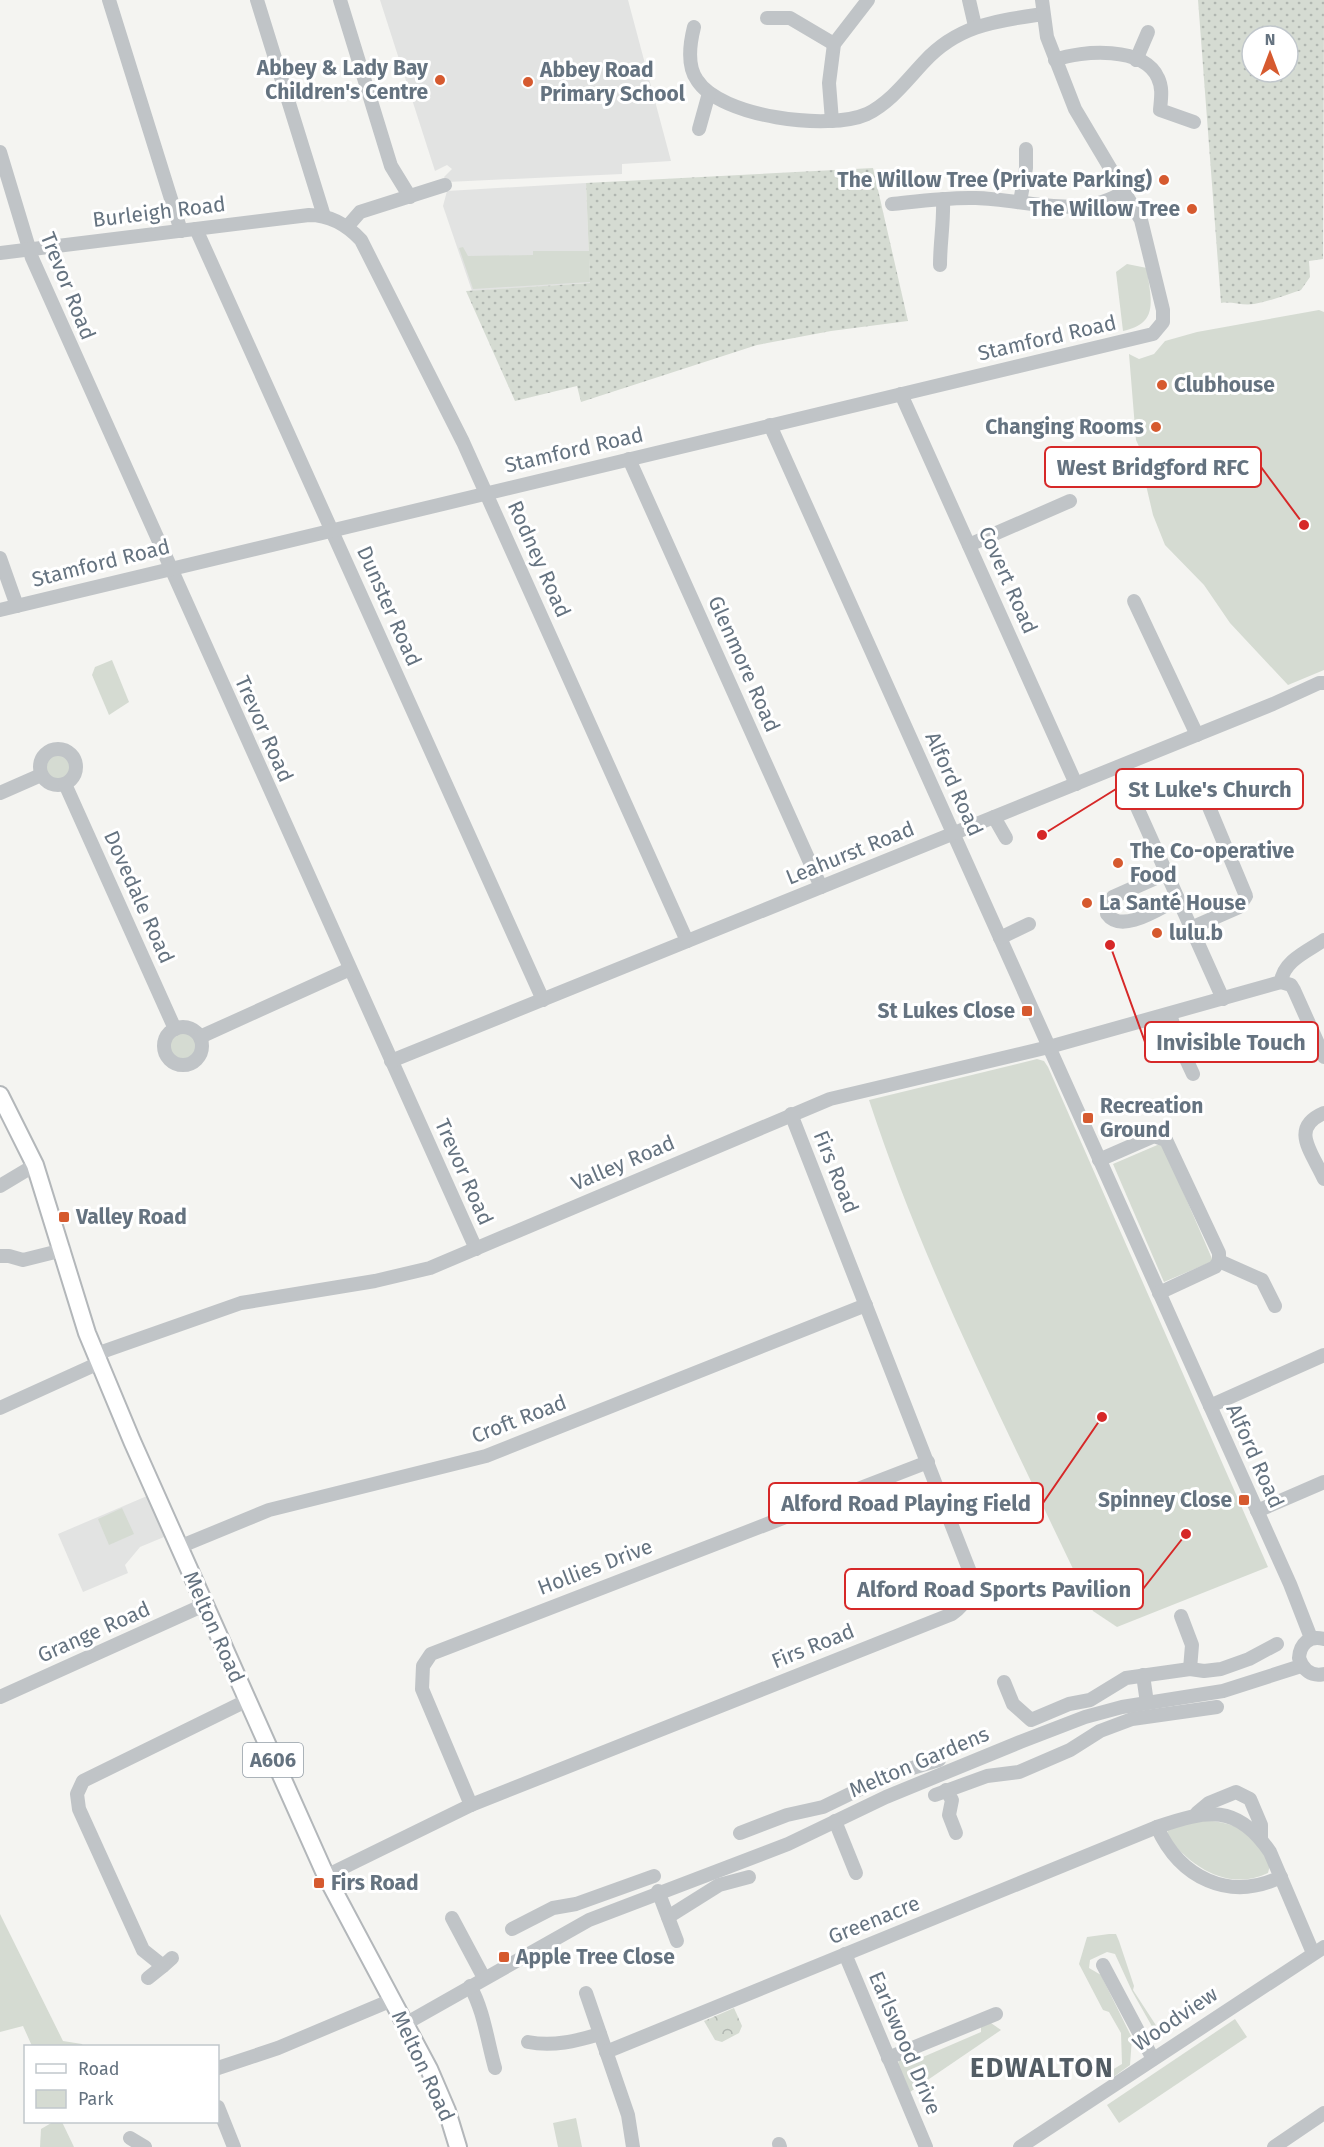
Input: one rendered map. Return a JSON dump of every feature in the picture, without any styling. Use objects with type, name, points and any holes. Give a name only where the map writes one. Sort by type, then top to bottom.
[{"type":"main road","name":"Melton Road","points":[[0,1095],[35,1165],[98,1358],[179,1548],[326,1876],[433,2079],[458,2147]]},
{"type":"street","points":[[110,0],[181,231]]},
{"type":"street","points":[[256,0],[324,216]]},
{"type":"street","points":[[340,0],[391,166],[410,197]]},
{"type":"street","points":[[832,121],[829,82],[834,44],[868,0]]},
{"type":"street","points":[[969,0],[975,26]]},
{"type":"street","points":[[694,27],[690,60],[696,80],[709,93],[765,115],[798,122],[832,121],[868,113],[895,94],[926,59],[951,39],[975,26],[1042,7],[1055,60],[1075,109],[1125,191],[1090,206],[976,198],[892,204]]},
{"type":"street","points":[[767,18],[790,18],[834,44]]},
{"type":"street","points":[[1136,60],[1148,32]]},
{"type":"street","points":[[1055,60],[1083,52],[1106,52],[1136,60],[1150,67],[1157,75],[1161,85],[1158,124]]},
{"type":"street","points":[[699,129],[709,93]]},
{"type":"street","points":[[1160,110],[1194,122]]},
{"type":"street","points":[[1020,202],[1026,168],[1026,149]]},
{"type":"street","name":"Trevor Road","points":[[0,152],[28,249],[168,568],[476,1249]]},
{"type":"street","points":[[347,227],[360,212],[445,186]]},
{"type":"street","name":"Stamford Road","points":[[0,610],[1158,331],[1163,322],[1163,310],[1153,261],[1140,220],[1125,191]]},
{"type":"street","points":[[940,265],[940,241],[944,224],[943,199]]},
{"type":"street","name":"Burleigh Road","points":[[0,253],[324,216]]},
{"type":"street","name":"Rodney Road","points":[[324,216],[347,227],[361,240],[486,493],[687,941]]},
{"type":"street","name":"Dunster Road","points":[[196,229],[543,999]]},
{"type":"street","name":"Covert Road","points":[[901,394],[1076,784]]},
{"type":"street","name":"Alford Road","points":[[770,425],[1257,1511],[1318,1638]]},
{"type":"street","name":"Glenmore Road","points":[[629,459],[821,887]]},
{"type":"street","points":[[969,545],[1070,501]]},
{"type":"street","points":[[0,558],[17,606]]},
{"type":"street","points":[[1134,601],[1197,735]]},
{"type":"street","name":"Leahurst Road","points":[[391,1061],[1197,735],[1318,683],[1324,683]]},
{"type":"street","points":[[61,748],[71,754],[76,765],[74,776],[65,784],[54,785],[41,775],[41,758],[50,750],[61,748]]},
{"type":"street","points":[[1119,766],[1223,999]]},
{"type":"street","points":[[0,793],[41,775]]},
{"type":"street","name":"Dovedale Road","points":[[65,784],[175,1029]]},
{"type":"street","points":[[1191,928],[1239,906],[1246,896],[1209,807]]},
{"type":"street","points":[[994,817],[1006,838]]},
{"type":"street","points":[[1167,873],[1113,897],[1107,906],[1107,914],[1115,920],[1125,922],[1178,899]]},
{"type":"street","points":[[1000,938],[1029,924]]},
{"type":"street","points":[[1324,940],[1290,963],[1282,975],[1281,982],[1291,985],[1294,990],[1324,1057]]},
{"type":"street","points":[[201,1037],[350,969]]},
{"type":"street","name":"Valley Road","points":[[0,1408],[98,1358],[241,1303],[375,1281],[430,1268],[791,1114],[864,1089],[1049,1047],[1281,982]]},
{"type":"street","points":[[1170,1014],[1179,1044],[1193,1074]]},
{"type":"street","points":[[175,1029],[192,1029],[201,1037],[202,1049],[197,1060],[186,1065],[174,1063],[166,1054],[164,1042],[175,1029]]},
{"type":"street","points":[[1324,1113],[1311,1119],[1305,1126],[1305,1135],[1324,1179]]},
{"type":"street","name":"Firs Road","points":[[326,1876],[471,1805],[952,1614],[960,1608],[971,1590],[970,1572],[791,1114]]},
{"type":"street","points":[[1100,1160],[1154,1136],[1166,1140],[1219,1253],[1219,1261],[1215,1267],[1159,1293]]},
{"type":"street","points":[[0,1186],[35,1165]]},
{"type":"street","points":[[0,1256],[23,1260],[63,1250]]},
{"type":"street","points":[[1219,1261],[1262,1280],[1275,1306]]},
{"type":"street","name":"Croft Road","points":[[179,1548],[269,1510],[486,1455],[866,1305]]},
{"type":"street","points":[[1210,1406],[1324,1355]]},
{"type":"street","name":"Hollies Drive","points":[[471,1805],[422,1689],[423,1666],[431,1654],[928,1462]]},
{"type":"street","points":[[1257,1511],[1324,1482]]},
{"type":"street","name":"Grange Road","points":[[0,1697],[204,1605]]},
{"type":"street","points":[[1181,1616],[1192,1645],[1190,1669]]},
{"type":"street","points":[[1318,1638],[1300,1650],[1301,1666],[1312,1674],[1324,1674]]},
{"type":"street","points":[[1004,1682],[1013,1704],[1031,1720],[1069,1704],[1090,1700],[1126,1678],[1190,1669],[1204,1671],[1221,1669],[1249,1659],[1277,1644]]},
{"type":"street","name":"Melton Gardens","points":[[405,2024],[544,1942],[589,1920],[658,1891],[774,1849],[1020,1742],[1085,1717],[1147,1703],[1223,1691],[1301,1666]]},
{"type":"street","points":[[1143,1675],[1147,1703]]},
{"type":"street","points":[[148,1978],[168,1962],[143,1950],[79,1809],[77,1794],[83,1781],[246,1701]]},
{"type":"street","name":"Melton Gardens","points":[[956,1833],[949,1815],[952,1800],[940,1793],[987,1776],[1019,1772],[1070,1750],[1100,1731],[1132,1719],[1217,1707]]},
{"type":"street","name":"Melton Gardens","points":[[1020,1742],[1031,1767]]},
{"type":"street","name":"Melton Gardens","points":[[740,1833],[787,1815],[823,1807],[889,1774],[939,1760]]},
{"type":"street","name":"Greenacre","points":[[606,2052],[1157,1827],[1197,1813],[1209,1803],[1236,1792],[1250,1799],[1261,1825],[1261,1839]]},
{"type":"street","name":"Greenacre","points":[[1197,1813],[1223,1815],[1246,1824],[1261,1839],[1319,1950]]},
{"type":"street","name":"Melton Gardens","points":[[835,1821],[856,1873]]},
{"type":"street","points":[[764,1824],[774,1849]]},
{"type":"street","points":[[1157,1827],[1177,1860],[1194,1874],[1218,1884],[1240,1888],[1263,1886],[1281,1877]]},
{"type":"street","points":[[512,1929],[553,1908],[576,1904],[654,1876]]},
{"type":"street","points":[[668,1917],[719,1886],[749,1877]]},
{"type":"street","points":[[658,1891],[677,1941]]},
{"type":"street","points":[[452,1918],[483,1978]]},
{"type":"street","points":[[531,1920],[544,1942]]},
{"type":"street","name":"Woodview","points":[[1020,2147],[1319,1950]]},
{"type":"street","name":"Earlswood Drive","points":[[845,1954],[926,2147]]},
{"type":"street","points":[[1103,1965],[1153,2059]]},
{"type":"street","points":[[470,1986],[482,2010],[484,2032],[495,2068]]},
{"type":"street","points":[[586,1993],[628,2115],[633,2147]]},
{"type":"street","points":[[219,2068],[278,2048],[392,2000]]},
{"type":"street","points":[[888,2058],[996,2014]]},
{"type":"street","points":[[536,2048],[572,2042],[600,2034]]},
{"type":"street","points":[[219,2110],[234,2147]]},
{"type":"street","points":[[1274,2147],[1324,2113]]},
{"type":"street","points":[[130,2138],[145,2147]]},
{"type":"shaded area","name":"Abbey Road Primary School","points":[[380,0],[628,0],[671,161],[622,164],[622,174],[447,182],[444,177],[452,169],[447,165],[435,171]]},
{"type":"shaded area","points":[[586,183],[590,283],[472,291],[443,206],[447,191]]},
{"type":"shaded area","points":[[147,1496],[164,1537],[140,1547],[125,1565],[128,1573],[83,1592],[58,1534]]},
{"type":"green space","points":[[1198,0],[1324,0],[1323,259],[1309,261],[1310,277],[1301,290],[1254,304],[1221,303]]},
{"type":"green space","points":[[873,168],[908,321],[831,331],[757,345],[581,402],[577,386],[515,401],[466,291],[590,283],[586,183]]},
{"type":"green space","points":[[463,247],[468,256],[533,255],[533,251],[589,251],[590,282],[473,289],[459,248]]},
{"type":"green space","points":[[1127,264],[1147,268],[1151,299],[1148,315],[1143,322],[1123,331],[1116,272]]},
{"type":"green space","points":[[1319,310],[1324,312],[1324,670],[1288,685],[1230,623],[1204,585],[1165,545],[1153,515],[1142,468],[1142,453],[1136,440],[1129,354],[1139,359],[1154,354],[1165,341],[1197,332]]},
{"type":"green space","points":[[112,660],[129,702],[109,715],[92,675],[95,667]]},
{"type":"green space","points":[[58,754],[67,758],[71,767],[67,776],[58,780],[49,776],[45,767],[49,758]]},
{"type":"green space","points":[[183,1032],[193,1036],[197,1046],[193,1056],[183,1060],[173,1056],[169,1046],[173,1036]]},
{"type":"green space","points":[[1037,1059],[1044,1061],[1048,1067],[1268,1567],[1117,1627],[1093,1611],[973,1359],[917,1231],[869,1100]]},
{"type":"green space","points":[[1162,1143],[1213,1261],[1164,1282],[1113,1164]]},
{"type":"green space","points":[[122,1508],[134,1534],[109,1545],[98,1519]]},
{"type":"green space","points":[[1195,1819],[1232,1825],[1241,1829],[1256,1842],[1263,1852],[1270,1865],[1268,1873],[1239,1880],[1225,1878],[1187,1858],[1167,1836],[1168,1827]]},
{"type":"green space","points":[[0,1914],[63,2041],[82,2045],[32,2045],[23,2026],[0,2032]]},
{"type":"green space","points":[[1116,1934],[1134,1986],[1133,1990],[1159,2030],[1158,2037],[1132,1991],[1115,1954],[1107,1952],[1090,1960],[1089,1968],[1101,1975],[1132,2038],[1130,2065],[1112,2078],[1107,2073],[1122,2064],[1121,2033],[1109,2012],[1103,2010],[1079,1964],[1087,1937]]},
{"type":"green space","points":[[734,2008],[742,2026],[739,2033],[722,2042],[715,2040],[704,2021]]},
{"type":"green space","points":[[1235,2019],[1247,2037],[1119,2123],[1107,2105]]},
{"type":"green space","points":[[988,2021],[1001,2030],[910,2092],[898,2065],[899,2059],[905,2057],[916,2060],[981,2032],[981,2023]]},
{"type":"green space","points":[[576,2118],[582,2147],[558,2147],[553,2123]]},
{"type":"green space","points":[[51,2123],[62,2123],[74,2147],[40,2147],[41,2129]]},
{"type":"place","name":"Abbey & Lady Bay Children's Centre","points":[[440,80]]},
{"type":"place","name":"Abbey Road Primary School","points":[[528,82]]},
{"type":"place","name":"The Willow Tree (Private Parking)","points":[[1164,180]]},
{"type":"place","name":"The Willow Tree","points":[[1192,209]]},
{"type":"place","name":"Clubhouse","points":[[1162,385]]},
{"type":"place","name":"Changing Rooms","points":[[1156,427]]},
{"type":"place","name":"West Bridgford RFC","points":[[1304,525]]},
{"type":"place","name":"St Luke's Church","points":[[1042,835]]},
{"type":"place","name":"The Co-operative Food","points":[[1118,863]]},
{"type":"place","name":"La Santé House","points":[[1087,903]]},
{"type":"place","name":"lulu.b","points":[[1157,933]]},
{"type":"place","name":"Invisible Touch","points":[[1110,945]]},
{"type":"place","name":"St Lukes Close","points":[[1027,1011]]},
{"type":"place","name":"Recreation Ground","points":[[1088,1118]]},
{"type":"place","name":"Valley Road","points":[[64,1217]]},
{"type":"place","name":"Alford Road Playing Field","points":[[1102,1417]]},
{"type":"place","name":"Spinney Close","points":[[1244,1500]]},
{"type":"place","name":"Alford Road Sports Pavilion","points":[[1186,1534]]},
{"type":"place","name":"Firs Road","points":[[319,1883]]},
{"type":"place","name":"Apple Tree Close","points":[[504,1957]]},
{"type":"district","name":"EDWALTON","points":[[1042,2068]]}]
